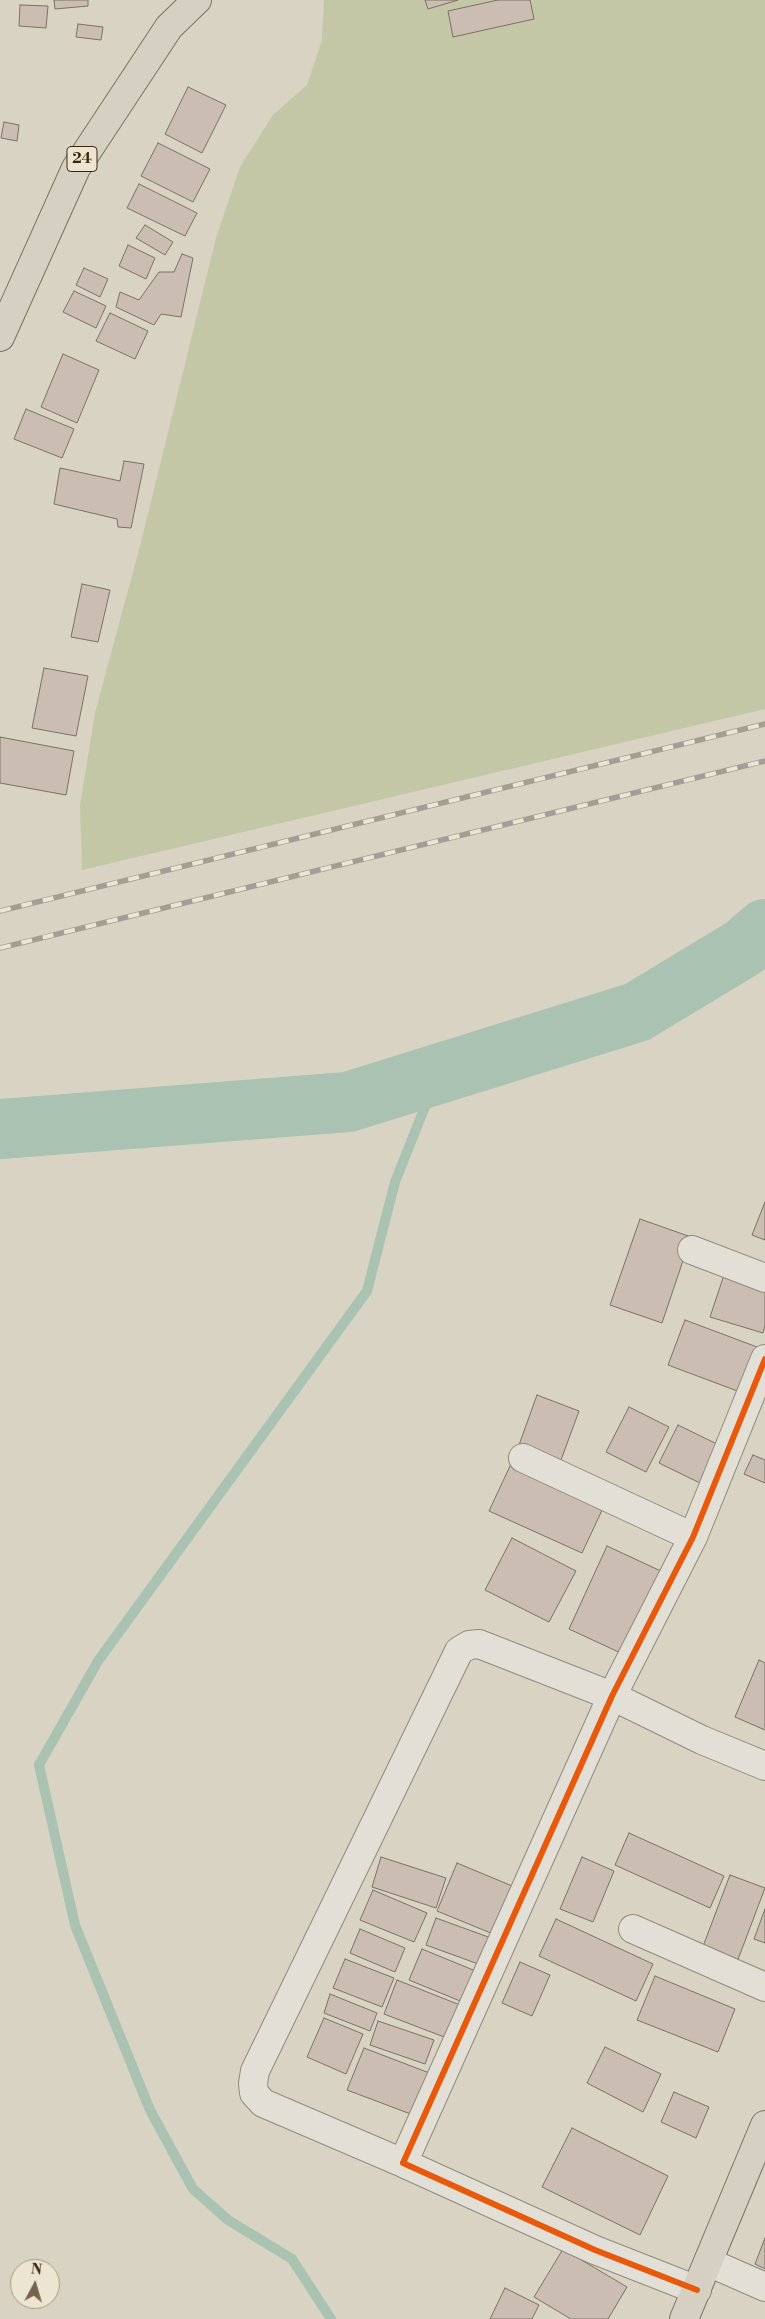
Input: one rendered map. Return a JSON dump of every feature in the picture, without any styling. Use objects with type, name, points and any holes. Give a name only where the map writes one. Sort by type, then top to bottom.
[{"type":"main road","name":"24","points":[[0,338],[76,168],[169,27],[197,0]]},
{"type":"main road","points":[[684,2319],[765,2125]]},
{"type":"street","points":[[692,1250],[765,1278]]},
{"type":"street","points":[[403,2163],[612,1696],[693,1537],[765,1359]]},
{"type":"street","points":[[523,1458],[693,1537]]},
{"type":"street","points":[[697,2290],[595,2250],[403,2163],[263,2103],[254,2093],[252,2083],[255,2071],[459,1651],[468,1645],[479,1644],[612,1696],[702,1740],[765,1766]]},
{"type":"street","points":[[633,1929],[765,1987]]},
{"type":"street","points":[[708,2262],[765,2288]]},
{"type":"green space","points":[[324,0],[765,0],[765,709],[82,870],[80,805],[95,713],[140,546],[216,238],[240,167],[273,115],[307,85],[322,40]]},
{"type":"building","points":[[54,0],[88,0],[88,6],[55,9]]},
{"type":"building","points":[[425,0],[458,0],[428,9]]},
{"type":"building","points":[[498,0],[530,0],[534,19],[453,37],[448,11]]},
{"type":"building","points":[[20,5],[48,6],[46,28],[19,26]]},
{"type":"building","points":[[78,24],[103,27],[101,40],[76,37]]},
{"type":"building","points":[[188,87],[226,105],[202,153],[165,134]]},
{"type":"building","points":[[4,122],[19,125],[17,141],[1,138]]},
{"type":"building","points":[[158,143],[210,169],[193,202],[141,176]]},
{"type":"building","points":[[139,184],[197,213],[185,236],[127,208]]},
{"type":"building","points":[[145,225],[173,242],[165,255],[136,238]]},
{"type":"building","points":[[128,245],[155,258],[146,279],[119,266]]},
{"type":"building","points":[[182,254],[193,258],[181,317],[161,314],[154,325],[116,307],[120,292],[139,300],[159,272],[174,272]]},
{"type":"building","points":[[84,268],[108,279],[100,297],[76,285]]},
{"type":"building","points":[[74,291],[106,306],[96,328],[63,312]]},
{"type":"building","points":[[110,313],[148,331],[135,359],[96,341]]},
{"type":"building","points":[[63,354],[99,370],[77,423],[41,407]]},
{"type":"building","points":[[26,409],[74,429],[62,458],[14,439]]},
{"type":"building","points":[[124,461],[144,464],[131,528],[118,527],[117,519],[54,504],[60,468],[120,481]]},
{"type":"building","points":[[82,584],[110,590],[98,642],[71,637]]},
{"type":"building","points":[[44,668],[88,676],[76,736],[32,728]]},
{"type":"building","points":[[0,737],[74,751],[66,795],[0,783]]},
{"type":"building","points":[[765,1202],[765,1240],[752,1235]]},
{"type":"building","points":[[640,1219],[691,1237],[662,1323],[610,1305]]},
{"type":"building","points":[[725,1272],[765,1285],[765,1325],[763,1333],[710,1317]]},
{"type":"building","points":[[685,1320],[765,1350],[748,1395],[668,1365]]},
{"type":"building","points":[[537,1395],[579,1411],[561,1460],[519,1445]]},
{"type":"building","points":[[629,1407],[669,1427],[646,1472],[606,1452]]},
{"type":"building","points":[[678,1425],[721,1446],[702,1484],[659,1463]]},
{"type":"building","points":[[753,1455],[765,1460],[765,1483],[744,1474]]},
{"type":"building","points":[[511,1464],[604,1506],[582,1553],[489,1511]]},
{"type":"building","points":[[512,1538],[576,1571],[549,1622],[485,1590]]},
{"type":"building","points":[[607,1546],[663,1572],[625,1655],[569,1629]]},
{"type":"building","points":[[759,1660],[765,1663],[765,1730],[735,1717]]},
{"type":"building","points":[[629,1833],[724,1876],[710,1908],[615,1865]]},
{"type":"building","points":[[381,1857],[446,1878],[436,1908],[372,1887]]},
{"type":"building","points":[[582,1857],[614,1871],[593,1922],[560,1909]]},
{"type":"building","points":[[457,1863],[517,1888],[498,1936],[437,1911]]},
{"type":"building","points":[[730,1875],[765,1888],[737,1962],[702,1949]]},
{"type":"building","points":[[373,1890],[427,1913],[414,1942],[360,1920]]},
{"type":"building","points":[[765,1909],[765,1943],[754,1939]]},
{"type":"building","points":[[436,1918],[491,1938],[481,1965],[426,1945]]},
{"type":"building","points":[[556,1919],[653,1964],[636,2001],[539,1956]]},
{"type":"building","points":[[360,1929],[405,1948],[395,1972],[350,1953]]},
{"type":"building","points":[[422,1949],[478,1972],[465,2003],[409,1980]]},
{"type":"building","points":[[345,1959],[394,1978],[382,2007],[333,1988]]},
{"type":"building","points":[[520,1962],[550,1975],[532,2016],[502,2003]]},
{"type":"building","points":[[655,1976],[735,2009],[718,2052],[637,2020]]},
{"type":"building","points":[[397,1980],[465,2007],[452,2040],[384,2014]]},
{"type":"building","points":[[330,1994],[377,2013],[370,2031],[324,2013]]},
{"type":"building","points":[[324,2018],[363,2034],[346,2074],[307,2057]]},
{"type":"building","points":[[378,2021],[434,2040],[425,2064],[370,2045]]},
{"type":"building","points":[[605,2047],[661,2074],[643,2112],[587,2083]]},
{"type":"building","points":[[364,2048],[432,2074],[416,2116],[347,2090]]},
{"type":"building","points":[[674,2092],[709,2107],[696,2138],[661,2122]]},
{"type":"building","points":[[572,2128],[668,2176],[640,2235],[542,2187]]},
{"type":"building","points":[[765,2238],[765,2269],[755,2264]]},
{"type":"building","points":[[563,2249],[627,2287],[608,2319],[571,2319],[534,2297]]},
{"type":"building","points":[[505,2288],[539,2305],[532,2319],[490,2319]]},
{"type":"waterway","points":[[0,1129],[348,1102],[637,1012],[743,948],[765,929]]},
{"type":"waterway","points":[[331,2319],[292,2259],[228,2220],[193,2189],[150,2110],[75,1925],[39,1765],[98,1661],[367,1291],[395,1182],[438,1074]]},
{"type":"railway","points":[[0,911],[765,724]]},
{"type":"railway","points":[[0,948],[765,761]]},
{"type":"cycle path","points":[[697,2290],[595,2250],[403,2163],[612,1696],[693,1537],[765,1359]]}]
